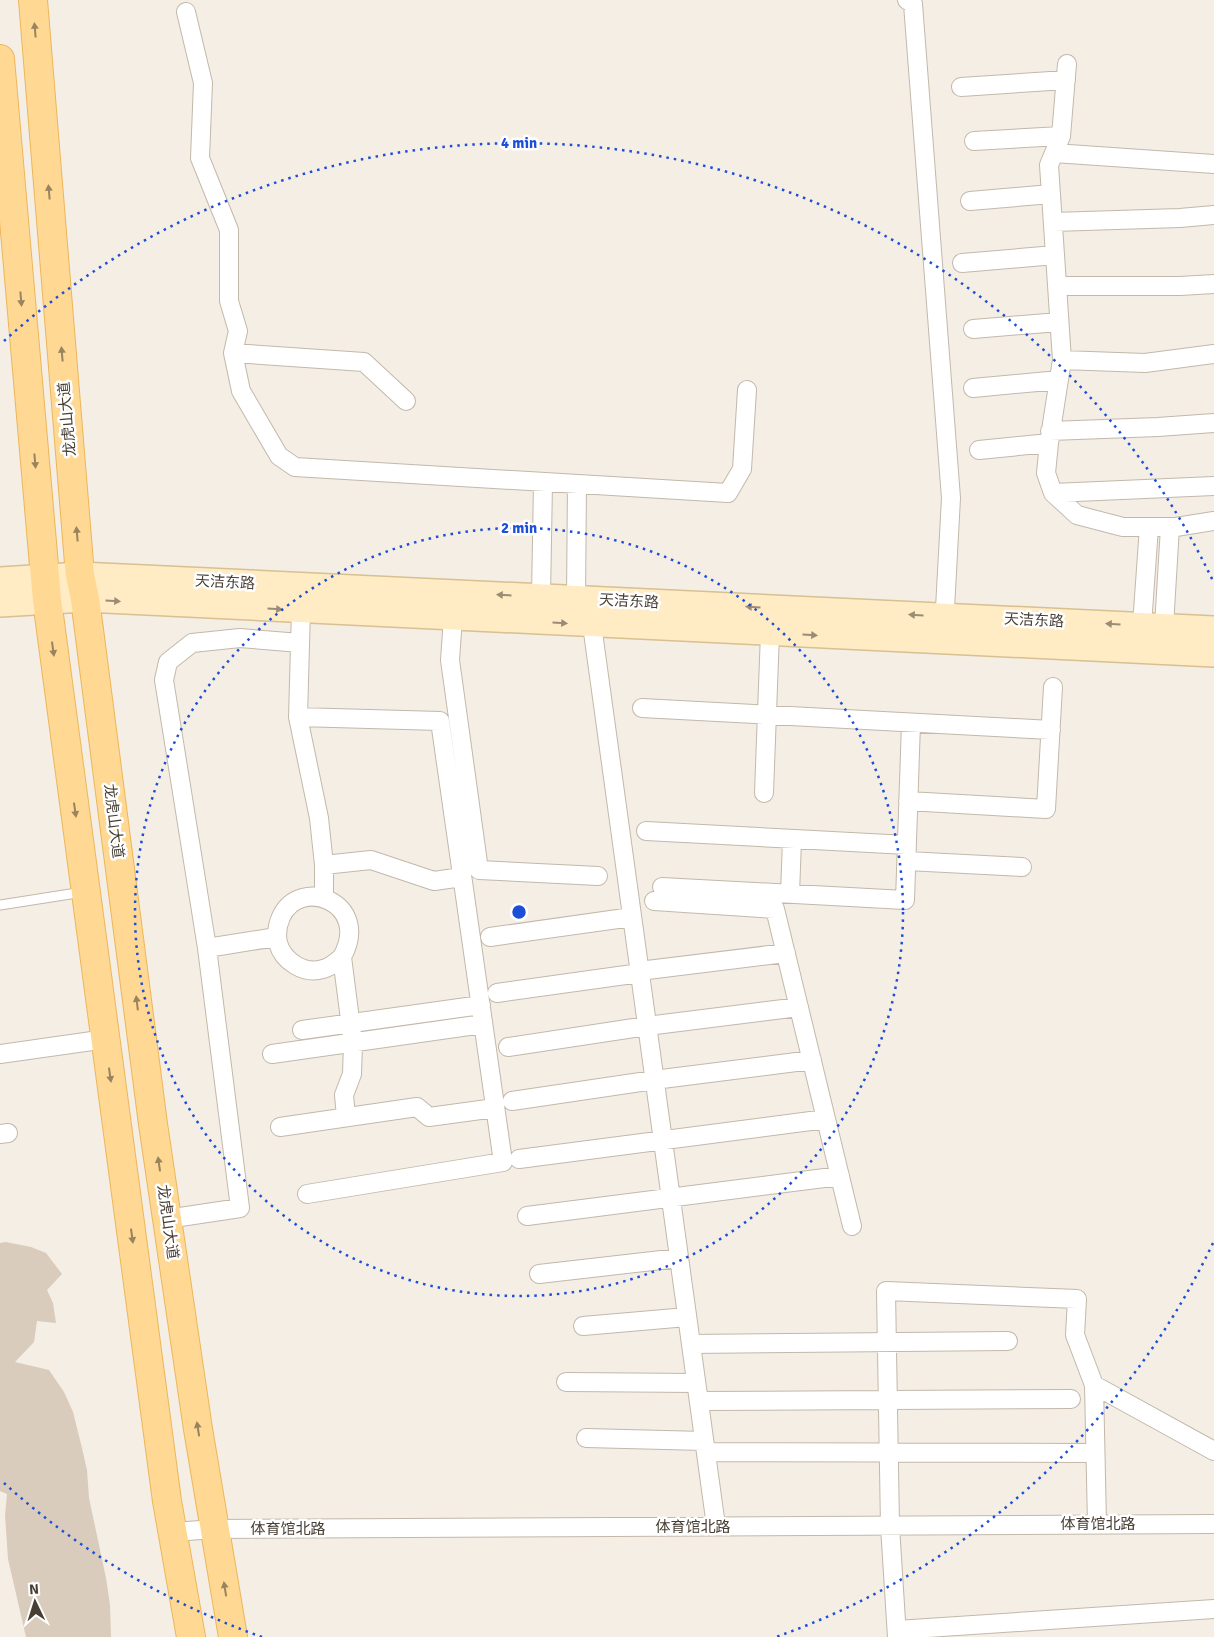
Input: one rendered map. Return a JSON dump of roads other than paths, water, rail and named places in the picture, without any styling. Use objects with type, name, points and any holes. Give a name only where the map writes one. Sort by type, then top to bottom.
[{"type":"main road","name":"龙虎山大道","points":[[33,0],[82,588],[150,1104],[198,1429],[232,1637]]},
{"type":"main road","points":[[0,59],[9,264],[46,588],[166,1492],[192,1637]]},
{"type":"main road","points":[[0,580],[46,588]]},
{"type":"main road","name":"天洁东路","points":[[46,588],[540,597],[1214,629]]},
{"type":"main road","points":[[0,604],[46,588]]},
{"type":"main road","name":"天洁东路","points":[[82,588],[301,610],[1214,654]]},
{"type":"street","points":[[907,0],[913,4],[950,498],[944,642]]},
{"type":"street","points":[[186,12],[203,83],[200,158],[229,230],[229,301],[238,331],[233,353],[241,391],[279,456],[295,467],[728,493],[742,469],[747,390]]},
{"type":"street","points":[[961,87],[1067,72],[1061,136],[1050,165],[1062,360],[1049,437],[1046,473],[1053,492],[1077,515],[1123,527],[1170,527],[1214,521]]},
{"type":"street","points":[[974,141],[1061,136]]},
{"type":"street","points":[[1054,153],[1214,164]]},
{"type":"street","points":[[970,201],[1051,194]]},
{"type":"street","points":[[1053,222],[1180,218],[1214,215]]},
{"type":"street","points":[[962,263],[1055,255]]},
{"type":"street","points":[[1057,286],[1180,286],[1214,284]]},
{"type":"street","points":[[972,329],[1059,322]]},
{"type":"street","points":[[233,353],[364,362],[406,401]]},
{"type":"street","points":[[1062,360],[1145,362],[1214,354]]},
{"type":"street","points":[[973,388],[1058,380]]},
{"type":"street","points":[[979,450],[1049,437],[1214,423]]},
{"type":"street","points":[[540,597],[543,482]]},
{"type":"street","points":[[576,599],[577,484]]},
{"type":"street","points":[[1053,492],[1214,486]]},
{"type":"street","points":[[1149,527],[1153,626]]},
{"type":"street","points":[[1153,626],[1170,527]]},
{"type":"street","points":[[301,610],[298,717],[319,818],[324,865],[324,898]]},
{"type":"street","points":[[453,618],[450,660],[479,870],[598,876]]},
{"type":"street","points":[[592,625],[716,1526]]},
{"type":"street","points":[[764,794],[770,634]]},
{"type":"street","points":[[167,1220],[240,1208],[206,948],[164,680],[168,662],[192,644],[240,638],[300,643]]},
{"type":"street","points":[[908,801],[1046,809],[1053,686]]},
{"type":"street","points":[[642,708],[1051,730]]},
{"type":"street","points":[[298,717],[440,721],[503,1162],[307,1194]]},
{"type":"street","points":[[852,1226],[775,909],[658,894],[790,894],[905,900],[911,723]]},
{"type":"street","points":[[646,830],[792,840],[1022,867]]},
{"type":"street","points":[[790,894],[792,840]]},
{"type":"street","points":[[324,865],[371,860],[434,881],[462,877]]},
{"type":"street","points":[[324,898],[334,903],[343,912],[348,922],[350,934],[348,946],[342,957],[332,965],[321,970],[308,970],[296,966],[286,959],[276,937],[278,925],[282,914],[290,905],[300,899],[324,898]]},
{"type":"street","points":[[490,937],[632,917]]},
{"type":"street","points":[[206,948],[276,937]]},
{"type":"street","points":[[497,993],[786,953]]},
{"type":"street","points":[[342,957],[353,1043],[352,1074],[344,1095],[346,1117]]},
{"type":"street","points":[[302,1030],[481,1005]]},
{"type":"street","points":[[508,1047],[647,1026],[799,1008]]},
{"type":"street","points":[[272,1054],[483,1024]]},
{"type":"street","points":[[0,1054],[106,1039]]},
{"type":"street","points":[[512,1101],[654,1080],[812,1060]]},
{"type":"street","points":[[280,1127],[417,1107],[430,1117],[495,1108]]},
{"type":"street","points":[[519,1159],[826,1119]]},
{"type":"street","points":[[527,1216],[840,1176]]},
{"type":"street","points":[[538,1274],[679,1258]]},
{"type":"street","points":[[1096,1524],[1094,1385],[1075,1335],[1077,1299],[886,1291],[890,1526],[897,1634],[1214,1609]]},
{"type":"street","points":[[583,1326],[687,1317]]},
{"type":"street","points":[[691,1344],[1008,1341]]},
{"type":"street","points":[[566,1382],[696,1383]]},
{"type":"street","points":[[1094,1385],[1214,1451]]},
{"type":"street","points":[[699,1401],[1071,1399]]},
{"type":"street","points":[[586,1438],[705,1446],[888,1453],[1095,1454]]},
{"type":"street","name":"体育馆北路","points":[[173,1532],[215,1530],[716,1526],[1214,1524]]},
{"type":"lane","points":[[0,905],[86,891]]}]
